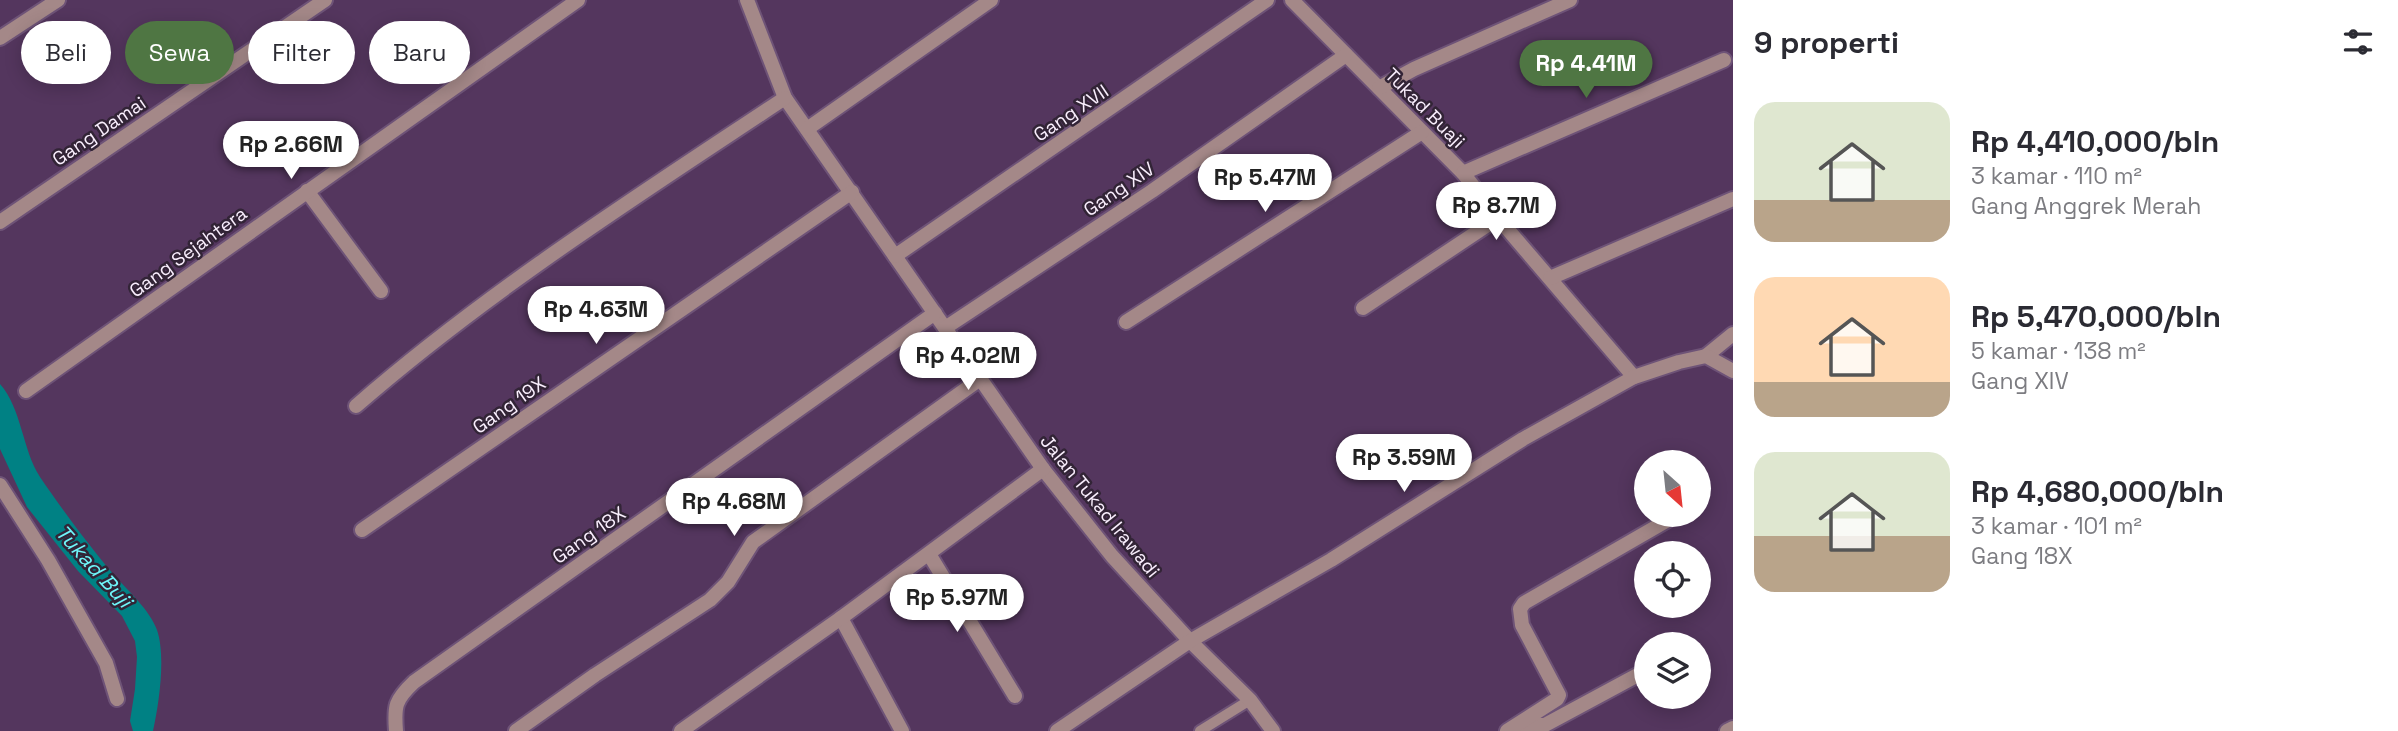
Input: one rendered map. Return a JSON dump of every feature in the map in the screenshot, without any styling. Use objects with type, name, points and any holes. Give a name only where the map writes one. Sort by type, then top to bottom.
[{"type":"street","points":[[0,38],[58,0]]},
{"type":"street","name":"Gang Damai","points":[[0,222],[325,0]]},
{"type":"street","name":"Gang Sejahtera","points":[[26,391],[578,0]]},
{"type":"street","name":"Jalan Tukad Irawadi","points":[[747,0],[785,98],[1043,469],[1112,556],[1190,641],[1250,700],[1273,731]]},
{"type":"street","points":[[807,129],[991,0]]},
{"type":"street","name":"Gang XVII","points":[[895,256],[1267,0]]},
{"type":"street","name":"Tukad Buaji","points":[[1292,0],[1463,173],[1633,377]]},
{"type":"street","points":[[1379,88],[1415,69],[1570,0]]},
{"type":"street","name":"Gang XIV","points":[[945,328],[1152,191],[1346,55]]},
{"type":"street","points":[[1463,173],[1724,60]]},
{"type":"street","points":[[356,406],[415,355],[511,284],[785,98]]},
{"type":"street","points":[[1126,322],[1422,132]]},
{"type":"street","points":[[307,191],[381,291]]},
{"type":"street","name":"Gang 19X","points":[[362,530],[852,192]]},
{"type":"street","points":[[1550,278],[1733,199]]},
{"type":"street","points":[[1363,309],[1498,218]]},
{"type":"street","name":"Gang 18X","points":[[396,731],[396,705],[400,695],[414,682],[934,313]]},
{"type":"street","points":[[1057,731],[1190,641],[1331,560],[1523,439],[1633,377],[1706,356],[1733,334]]},
{"type":"street","points":[[1706,356],[1733,371]]},
{"type":"street","points":[[516,731],[595,675],[710,600],[728,582],[752,542],[981,379]]},
{"type":"street","points":[[681,731],[841,618],[1043,469]]},
{"type":"street","points":[[0,485],[48,560],[106,663],[117,699]]},
{"type":"street","points":[[1512,728],[1558,699],[1559,695],[1522,625],[1520,609],[1524,603],[1656,527]]},
{"type":"street","points":[[929,554],[1015,696]]},
{"type":"street","points":[[841,618],[902,731]]},
{"type":"street","points":[[1512,728],[1545,725],[1634,677]]},
{"type":"street","points":[[1727,731],[1733,728]]},
{"type":"lane","points":[[1200,731],[1250,700]]},
{"type":"water","name":"Tukad Buji","points":[[0,384],[13,405],[29,454],[40,477],[95,552],[144,608],[157,630],[161,666],[153,731],[133,731],[130,721],[137,657],[135,641],[122,616],[78,571],[27,507],[0,449]]}]
